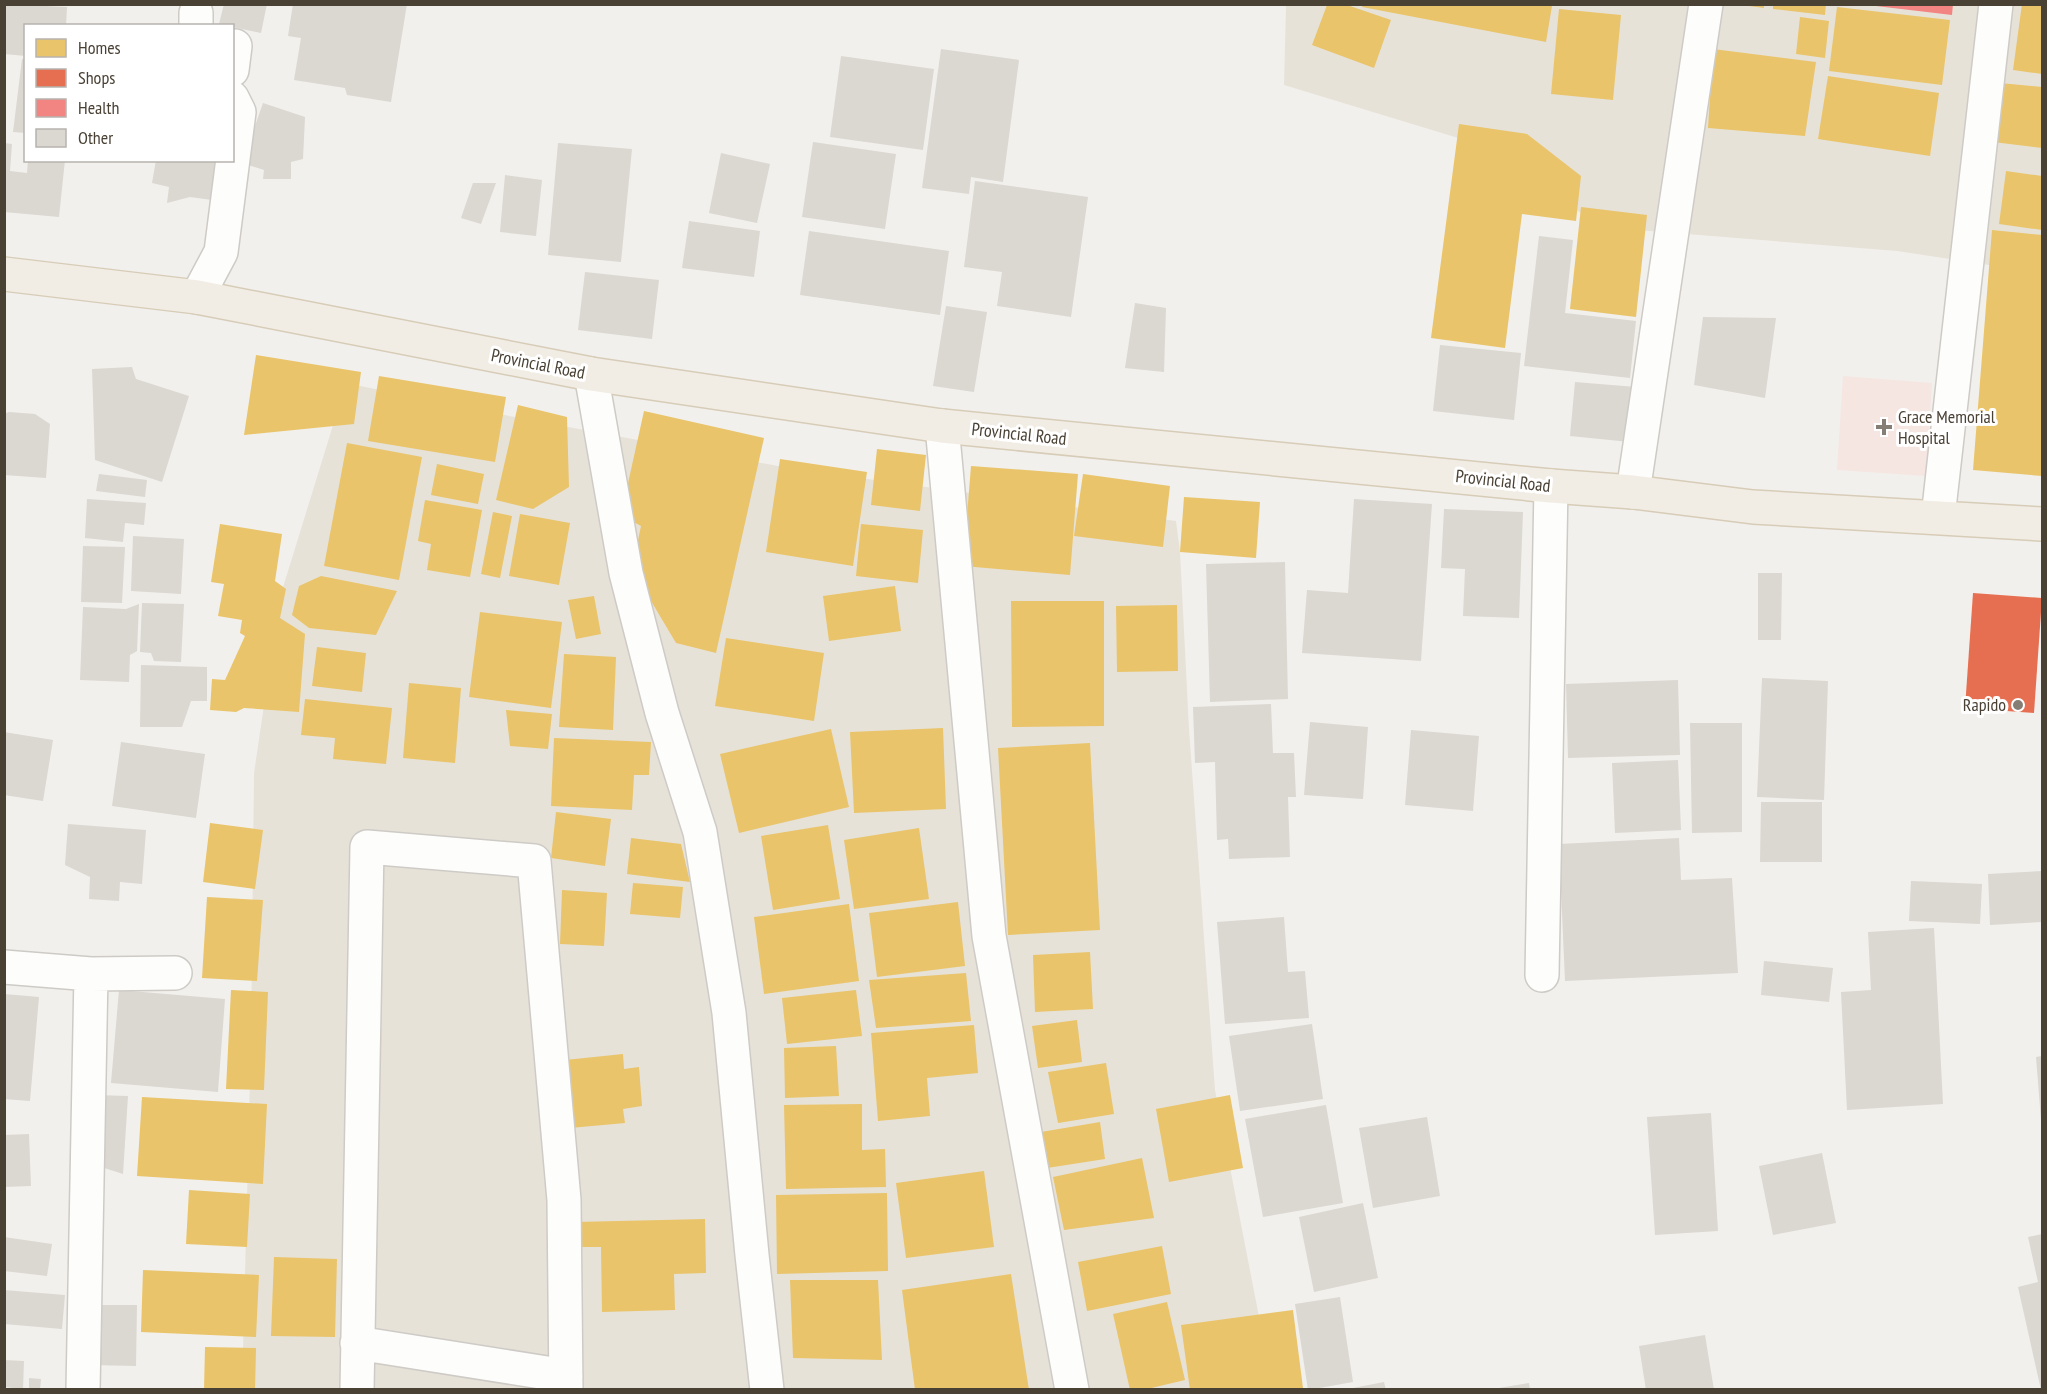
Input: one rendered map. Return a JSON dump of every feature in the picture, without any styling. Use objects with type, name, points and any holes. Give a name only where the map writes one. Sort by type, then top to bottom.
[{"type":"main road","name":"Provincial Road","points":[[4,274],[197,297],[591,374],[942,426],[1551,486],[1633,492],[1753,507],[2043,524]]},
{"type":"street","points":[[1938,517],[1996,4]]},
{"type":"street","points":[[1633,492],[1705,5]]},
{"type":"street","points":[[234,102],[239,112],[234,151]]},
{"type":"street","points":[[197,297],[221,252],[233,162]]},
{"type":"street","points":[[591,374],[626,573],[662,713],[700,832],[729,1013],[767,1389]]},
{"type":"street","points":[[942,426],[989,936],[1072,1389]]},
{"type":"street","points":[[1542,975],[1551,486]]},
{"type":"street","points":[[357,1343],[566,1383],[564,1200],[534,861],[367,847],[357,1343],[357,1389]]},
{"type":"street","points":[[4,967],[91,974],[175,973]]},
{"type":"street","points":[[83,1389],[91,974]]},
{"type":"shaded area","points":[[1286,5],[2042,5],[2042,273],[1897,251],[1600,227],[1491,148],[1284,85]]},
{"type":"shaded area","name":"Grace Memorial Hospital","points":[[1843,376],[1932,383],[1926,476],[1837,470]]},
{"type":"shaded area","points":[[346,383],[794,469],[1176,521],[1180,552],[1189,729],[1215,1090],[1273,1389],[242,1390],[251,1040],[254,773],[280,597]]},
{"type":"building: Homes","points":[[1363,4],[1544,4],[1552,6],[1546,42],[1362,7]]},
{"type":"building: Homes","points":[[1749,4],[1764,4],[1764,8],[1749,6]]},
{"type":"building: Homes","points":[[1773,4],[1826,4],[1825,15],[1773,9]]},
{"type":"building: Homes","points":[[2022,4],[2042,4],[2042,74],[2013,70]]},
{"type":"building: Homes","points":[[1327,5],[1347,5],[1391,20],[1374,68],[1312,45]]},
{"type":"building: Homes","points":[[1837,7],[1950,20],[1942,85],[1829,71]]},
{"type":"building: Homes","points":[[1559,9],[1621,15],[1613,100],[1551,94]]},
{"type":"building: Homes","points":[[1800,17],[1829,21],[1825,58],[1796,54]]},
{"type":"building: Homes","points":[[1713,49],[1816,62],[1805,136],[1708,128]]},
{"type":"building: Homes","points":[[1828,76],[1939,93],[1930,156],[1818,139]]},
{"type":"building: Homes","points":[[2000,83],[2042,87],[2042,148],[1993,142]]},
{"type":"building: Homes","points":[[1459,124],[1527,134],[1581,176],[1576,221],[1522,214],[1505,348],[1431,338]]},
{"type":"building: Homes","points":[[2006,171],[2042,176],[2042,230],[1999,224]]},
{"type":"building: Homes","points":[[1581,207],[1647,215],[1636,317],[1570,309]]},
{"type":"building: Homes","points":[[1992,230],[2042,235],[2042,476],[1973,470]]},
{"type":"building: Homes","points":[[256,355],[361,372],[354,424],[244,435]]},
{"type":"building: Homes","points":[[379,376],[506,397],[495,462],[368,441]]},
{"type":"building: Homes","points":[[518,405],[567,417],[569,487],[533,509],[496,500]]},
{"type":"building: Homes","points":[[644,411],[764,438],[716,653],[676,643],[632,569],[641,526],[621,515]]},
{"type":"building: Homes","points":[[347,443],[422,457],[399,580],[324,566]]},
{"type":"building: Homes","points":[[877,449],[926,455],[920,511],[871,505]]},
{"type":"building: Homes","points":[[780,459],[867,472],[853,566],[766,552]]},
{"type":"building: Homes","points":[[437,464],[484,474],[478,504],[431,495]]},
{"type":"building: Homes","points":[[971,466],[1078,474],[1070,575],[963,566]]},
{"type":"building: Homes","points":[[1083,474],[1170,486],[1163,547],[1074,536]]},
{"type":"building: Homes","points":[[1184,497],[1260,502],[1256,558],[1180,552]]},
{"type":"building: Homes","points":[[425,500],[482,510],[470,577],[427,570],[431,544],[418,541]]},
{"type":"building: Homes","points":[[493,512],[512,516],[500,578],[481,574]]},
{"type":"building: Homes","points":[[520,514],[570,523],[559,585],[509,576]]},
{"type":"building: Homes","points":[[220,524],[282,534],[275,581],[286,589],[280,618],[305,634],[299,712],[244,708],[236,712],[210,710],[212,679],[225,680],[245,636],[240,633],[242,620],[218,616],[224,584],[211,582]]},
{"type":"building: Homes","points":[[861,524],[923,530],[918,583],[856,576]]},
{"type":"building: Homes","points":[[321,576],[397,591],[376,635],[309,628],[292,615],[299,586]]},
{"type":"building: Homes","points":[[895,586],[901,631],[829,641],[823,596]]},
{"type":"building: Homes","points":[[594,596],[601,634],[576,639],[568,600]]},
{"type":"building: Homes","points":[[1011,601],[1104,601],[1104,726],[1012,727]]},
{"type":"building: Homes","points":[[1177,605],[1178,671],[1117,672],[1116,606]]},
{"type":"building: Homes","points":[[480,612],[562,622],[551,708],[469,697]]},
{"type":"building: Homes","points":[[726,638],[824,653],[814,721],[715,706]]},
{"type":"building: Homes","points":[[317,647],[366,653],[362,692],[312,686]]},
{"type":"building: Homes","points":[[564,654],[616,657],[613,730],[559,727]]},
{"type":"building: Homes","points":[[409,683],[461,688],[455,763],[403,758]]},
{"type":"building: Homes","points":[[305,699],[392,708],[386,764],[333,759],[335,738],[301,735]]},
{"type":"building: Homes","points":[[506,710],[552,714],[548,749],[510,746]]},
{"type":"building: Homes","points":[[943,728],[946,809],[854,813],[850,732]]},
{"type":"building: Homes","points":[[831,729],[849,807],[739,833],[720,754]]},
{"type":"building: Homes","points":[[554,738],[651,742],[649,775],[634,775],[632,810],[551,806]]},
{"type":"building: Homes","points":[[1090,743],[1100,930],[1008,935],[998,748]]},
{"type":"building: Homes","points":[[556,812],[611,819],[605,866],[551,858]]},
{"type":"building: Homes","points":[[210,823],[263,830],[255,889],[203,882]]},
{"type":"building: Homes","points":[[828,825],[840,899],[773,910],[761,836]]},
{"type":"building: Homes","points":[[919,828],[929,899],[854,909],[844,840]]},
{"type":"building: Homes","points":[[631,838],[681,844],[690,882],[627,874]]},
{"type":"building: Homes","points":[[633,883],[683,887],[680,918],[630,914]]},
{"type":"building: Homes","points":[[562,890],[607,893],[604,946],[560,944]]},
{"type":"building: Homes","points":[[207,897],[263,900],[257,981],[202,978]]},
{"type":"building: Homes","points":[[958,902],[965,966],[877,977],[869,913]]},
{"type":"building: Homes","points":[[849,904],[859,981],[764,994],[754,917]]},
{"type":"building: Homes","points":[[1090,952],[1093,1009],[1035,1012],[1033,955]]},
{"type":"building: Homes","points":[[966,973],[971,1021],[876,1028],[869,980]]},
{"type":"building: Homes","points":[[231,990],[268,992],[264,1090],[226,1089]]},
{"type":"building: Homes","points":[[856,990],[862,1036],[787,1044],[782,998]]},
{"type":"building: Homes","points":[[1077,1020],[1082,1062],[1038,1068],[1032,1026]]},
{"type":"building: Homes","points":[[974,1025],[978,1073],[927,1078],[930,1116],[878,1121],[871,1033]]},
{"type":"building: Homes","points":[[836,1046],[839,1096],[785,1098],[784,1048]]},
{"type":"building: Homes","points":[[623,1054],[624,1069],[639,1067],[642,1106],[623,1109],[625,1123],[570,1128],[565,1060]]},
{"type":"building: Homes","points":[[1106,1063],[1114,1114],[1058,1123],[1048,1072]]},
{"type":"building: Homes","points":[[1230,1095],[1243,1168],[1169,1182],[1156,1109]]},
{"type":"building: Homes","points":[[142,1097],[267,1104],[263,1184],[137,1176]]},
{"type":"building: Homes","points":[[862,1104],[862,1150],[885,1149],[886,1187],[786,1189],[784,1105]]},
{"type":"building: Homes","points":[[1100,1122],[1105,1159],[1047,1168],[1041,1132]]},
{"type":"building: Homes","points":[[1142,1158],[1154,1218],[1064,1230],[1053,1177]]},
{"type":"building: Homes","points":[[984,1171],[994,1247],[906,1258],[896,1183]]},
{"type":"building: Homes","points":[[189,1190],[250,1194],[247,1247],[186,1244]]},
{"type":"building: Homes","points":[[887,1193],[888,1271],[777,1274],[776,1195]]},
{"type":"building: Homes","points":[[705,1219],[706,1273],[674,1274],[675,1310],[602,1312],[601,1247],[576,1247],[575,1222]]},
{"type":"building: Homes","points":[[1162,1246],[1171,1294],[1087,1311],[1078,1262]]},
{"type":"building: Homes","points":[[274,1257],[337,1259],[335,1337],[271,1336]]},
{"type":"building: Homes","points":[[143,1270],[259,1275],[256,1337],[141,1332]]},
{"type":"building: Homes","points":[[1011,1274],[1029,1390],[915,1390],[902,1290]]},
{"type":"building: Homes","points":[[790,1280],[878,1280],[882,1360],[793,1358]]},
{"type":"building: Homes","points":[[1167,1302],[1185,1380],[1143,1390],[1130,1390],[1113,1314]]},
{"type":"building: Homes","points":[[1293,1310],[1303,1388],[1190,1390],[1181,1325]]},
{"type":"building: Homes","points":[[205,1347],[256,1348],[255,1390],[204,1390]]},
{"type":"building: Shops","points":[[1973,593],[2042,598],[2034,713],[1965,708]]},
{"type":"building: Health","points":[[1876,4],[1953,4],[1952,15],[1876,6]]},
{"type":"building: Other","points":[[4,4],[67,7],[66,24],[24,24],[24,56],[4,54]]},
{"type":"building: Other","points":[[224,4],[267,4],[261,33],[234,27],[234,24],[219,24]]},
{"type":"building: Other","points":[[293,4],[407,4],[391,102],[347,95],[345,88],[294,80],[301,38],[288,36]]},
{"type":"building: Other","points":[[941,49],[1019,60],[1003,182],[971,177],[969,194],[922,188]]},
{"type":"building: Other","points":[[841,56],[934,69],[923,150],[830,137]]},
{"type":"building: Other","points":[[22,59],[24,60],[24,133],[13,132]]},
{"type":"building: Other","points":[[263,103],[305,117],[303,159],[291,162],[291,179],[263,179],[264,170],[242,163]]},
{"type":"building: Other","points":[[813,142],[896,154],[885,229],[802,217]]},
{"type":"building: Other","points":[[4,143],[12,144],[10,171],[27,173],[28,162],[65,162],[59,217],[4,212]]},
{"type":"building: Other","points":[[558,143],[632,149],[621,262],[548,255]]},
{"type":"building: Other","points":[[721,153],[770,164],[757,223],[709,213]]},
{"type":"building: Other","points":[[156,162],[217,162],[212,200],[190,197],[167,203],[169,187],[152,183]]},
{"type":"building: Other","points":[[505,175],[542,180],[536,236],[500,232]]},
{"type":"building: Other","points":[[975,181],[1088,197],[1071,317],[997,306],[1002,272],[964,267]]},
{"type":"building: Other","points":[[473,183],[496,183],[481,224],[461,218]]},
{"type":"building: Other","points":[[689,221],[760,231],[754,277],[682,268]]},
{"type":"building: Other","points":[[809,231],[949,251],[940,315],[800,295]]},
{"type":"building: Other","points":[[1539,236],[1573,240],[1565,313],[1636,321],[1630,378],[1524,366]]},
{"type":"building: Other","points":[[585,272],[659,280],[652,339],[578,330]]},
{"type":"building: Other","points":[[1135,303],[1166,308],[1164,372],[1125,368]]},
{"type":"building: Other","points":[[946,306],[987,312],[974,392],[933,386]]},
{"type":"building: Other","points":[[1703,317],[1776,318],[1765,398],[1694,385]]},
{"type":"building: Other","points":[[1440,345],[1521,353],[1514,420],[1433,411]]},
{"type":"building: Other","points":[[132,367],[136,379],[189,396],[162,482],[95,460],[92,369]]},
{"type":"building: Other","points":[[1575,382],[1636,387],[1630,442],[1570,436]]},
{"type":"building: Other","points":[[9,412],[35,414],[50,424],[46,478],[4,475],[4,414]]},
{"type":"building: Other","points":[[99,474],[147,480],[145,497],[96,491]]},
{"type":"building: Other","points":[[87,499],[146,503],[144,525],[125,523],[123,542],[85,538]]},
{"type":"building: Other","points":[[1354,499],[1432,504],[1421,661],[1302,653],[1307,590],[1348,593]]},
{"type":"building: Other","points":[[1444,509],[1523,512],[1519,618],[1463,616],[1465,569],[1441,568]]},
{"type":"building: Other","points":[[133,536],[184,539],[181,594],[131,591]]},
{"type":"building: Other","points":[[83,546],[125,547],[122,603],[81,602]]},
{"type":"building: Other","points":[[1285,562],[1288,699],[1210,702],[1206,564]]},
{"type":"building: Other","points":[[1758,573],[1782,573],[1781,640],[1758,640]]},
{"type":"building: Other","points":[[142,603],[184,604],[181,662],[154,661],[151,653],[140,652]]},
{"type":"building: Other","points":[[139,604],[137,651],[130,655],[129,682],[80,680],[83,607],[126,609]]},
{"type":"building: Other","points":[[141,665],[207,667],[207,701],[191,701],[182,727],[140,727]]},
{"type":"building: Other","points":[[1762,678],[1828,681],[1824,800],[1757,797]]},
{"type":"building: Other","points":[[1678,680],[1680,755],[1568,758],[1566,684]]},
{"type":"building: Other","points":[[1271,704],[1273,753],[1294,753],[1296,797],[1288,797],[1290,857],[1229,859],[1228,839],[1217,840],[1215,762],[1195,763],[1193,707]]},
{"type":"building: Other","points":[[1310,722],[1368,727],[1363,799],[1304,795]]},
{"type":"building: Other","points":[[1690,723],[1742,723],[1742,832],[1692,833]]},
{"type":"building: Other","points":[[1411,730],[1479,736],[1473,811],[1405,805]]},
{"type":"building: Other","points":[[4,732],[53,740],[43,801],[4,795]]},
{"type":"building: Other","points":[[121,742],[205,754],[196,818],[112,806]]},
{"type":"building: Other","points":[[1678,760],[1681,830],[1615,833],[1612,763]]},
{"type":"building: Other","points":[[1761,802],[1822,802],[1822,862],[1760,862]]},
{"type":"building: Other","points":[[68,824],[146,830],[142,884],[120,882],[119,901],[89,899],[90,877],[65,865]]},
{"type":"building: Other","points":[[1679,838],[1681,880],[1732,878],[1738,973],[1565,981],[1559,844]]},
{"type":"building: Other","points":[[2042,871],[2042,922],[1990,925],[1988,874]]},
{"type":"building: Other","points":[[1911,881],[1982,884],[1980,924],[1909,921]]},
{"type":"building: Other","points":[[1284,917],[1288,972],[1305,971],[1309,1018],[1225,1024],[1217,922]]},
{"type":"building: Other","points":[[1934,928],[1943,1104],[1847,1110],[1841,992],[1871,990],[1868,932]]},
{"type":"building: Other","points":[[1764,961],[1833,968],[1829,1002],[1761,995]]},
{"type":"building: Other","points":[[119,990],[225,999],[218,1092],[111,1083]]},
{"type":"building: Other","points":[[4,994],[39,997],[30,1101],[4,1099]]},
{"type":"building: Other","points":[[1312,1024],[1323,1099],[1240,1111],[1229,1036]]},
{"type":"building: Other","points":[[2042,1056],[2042,1120],[2041,1120],[2036,1057]]},
{"type":"building: Other","points":[[94,1095],[128,1096],[123,1174],[95,1165]]},
{"type":"building: Other","points":[[1326,1105],[1343,1203],[1263,1217],[1245,1119]]},
{"type":"building: Other","points":[[1711,1113],[1718,1231],[1655,1235],[1647,1117]]},
{"type":"building: Other","points":[[1427,1117],[1440,1196],[1373,1208],[1359,1128]]},
{"type":"building: Other","points":[[29,1134],[31,1186],[4,1187],[4,1135]]},
{"type":"building: Other","points":[[1822,1153],[1836,1223],[1773,1235],[1759,1166]]},
{"type":"building: Other","points":[[1363,1203],[1378,1278],[1314,1292],[1299,1217]]},
{"type":"building: Other","points":[[2042,1234],[2041,1390],[2018,1287],[2038,1282],[2028,1237]]},
{"type":"building: Other","points":[[4,1237],[52,1244],[47,1276],[4,1271]]},
{"type":"building: Other","points":[[4,1290],[65,1295],[62,1329],[4,1324]]},
{"type":"building: Other","points":[[1340,1297],[1353,1382],[1308,1390],[1295,1304]]},
{"type":"building: Other","points":[[92,1305],[137,1305],[136,1366],[90,1365]]},
{"type":"building: Other","points":[[1705,1335],[1714,1390],[1646,1390],[1639,1346]]},
{"type":"building: Other","points":[[4,1360],[24,1361],[23,1389],[4,1387]]},
{"type":"building: Other","points":[[29,1378],[41,1379],[40,1390],[29,1390]]},
{"type":"building: Other","points":[[1384,1382],[1386,1390],[1353,1390],[1353,1388]]},
{"type":"building: Other","points":[[1529,1383],[1530,1390],[1499,1390],[1499,1388]]},
{"type":"place","name":"Grace Memorial Hospital","points":[[1884,427]]},
{"type":"place","name":"Rapido","points":[[2018,705]]}]
